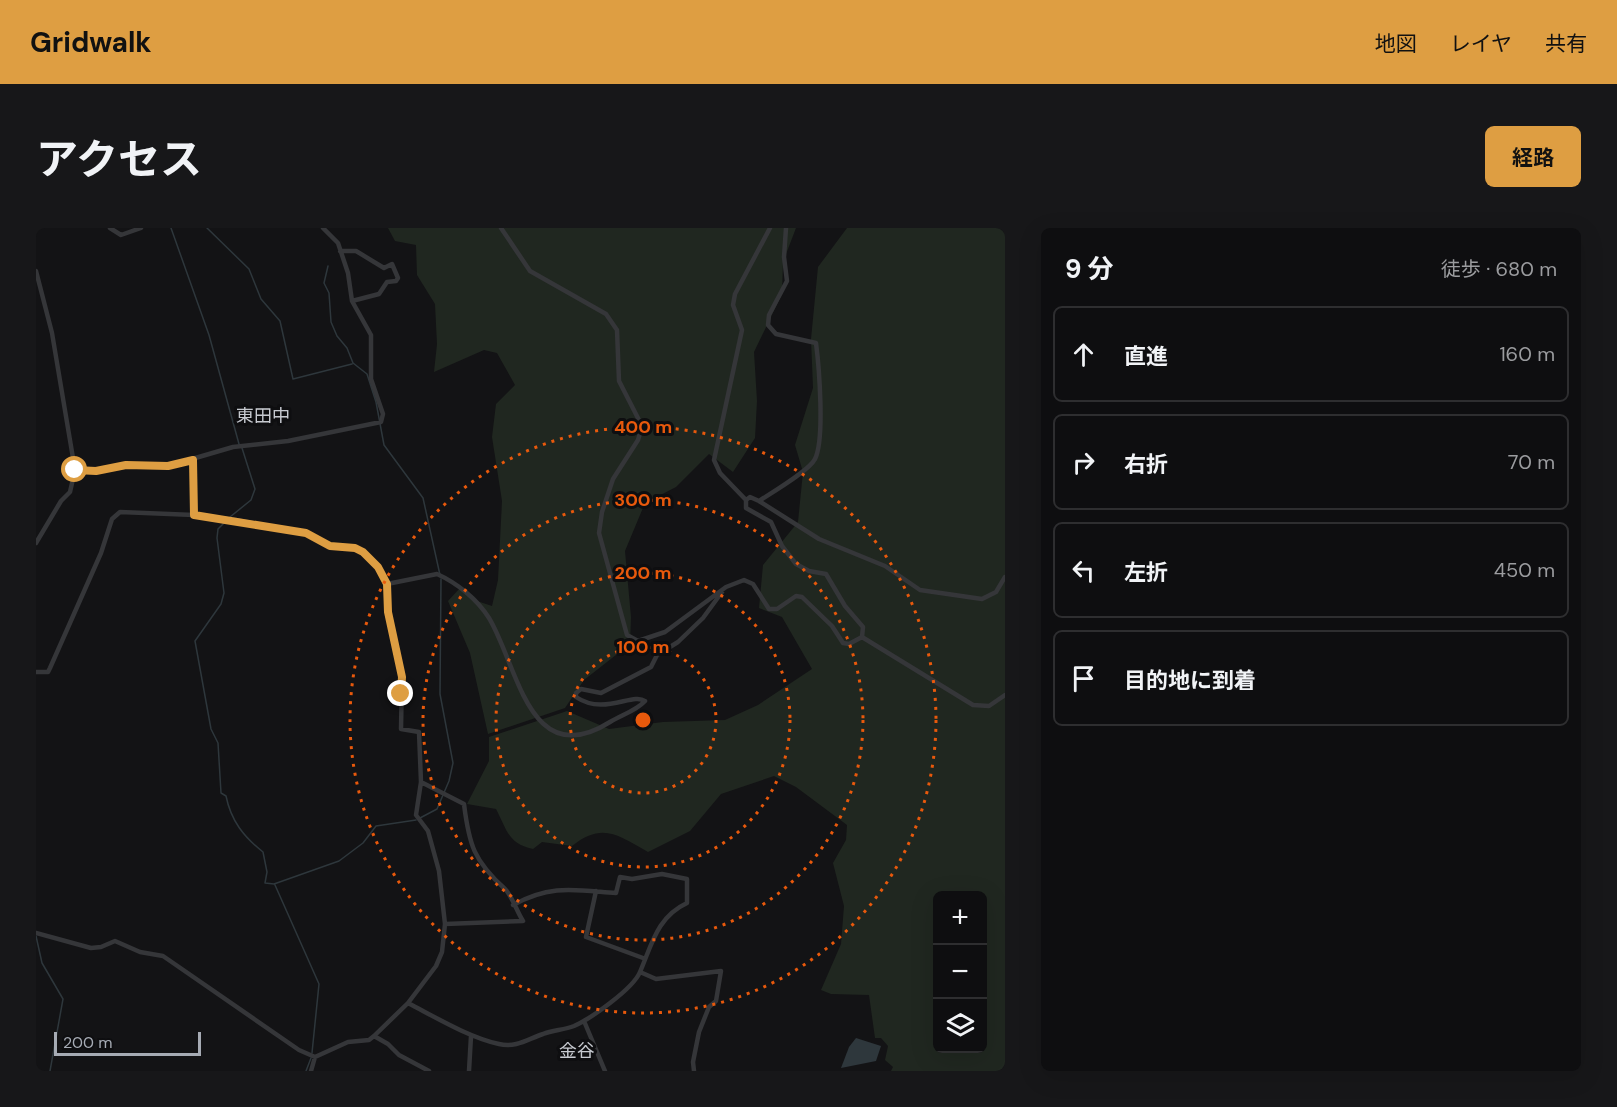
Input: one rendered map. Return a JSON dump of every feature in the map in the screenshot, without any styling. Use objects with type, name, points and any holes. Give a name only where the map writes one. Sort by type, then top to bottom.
[{"type":"street","points":[[110,228],[121,235],[141,228]]},
{"type":"street","points":[[75,470],[96,471],[126,465],[168,466],[233,447],[288,441],[381,422],[383,414],[371,379],[371,335],[352,301],[348,273],[340,251],[334,238],[323,228]]},
{"type":"street","points":[[501,228],[530,271],[606,314],[617,330],[619,381],[640,422],[641,430],[638,440],[613,479],[599,533],[627,635],[638,641],[665,632],[726,587],[739,581],[750,580],[772,611],[796,596],[802,597],[832,626],[843,643],[849,644],[862,637]]},
{"type":"street","points":[[770,228],[735,294],[733,305],[742,330],[714,460],[720,473],[746,500],[746,508],[771,522],[782,546],[796,564],[809,571],[826,574],[844,606],[863,627],[862,637]]},
{"type":"street","points":[[759,501],[812,463],[818,444],[819,377],[816,343],[776,334],[768,325],[769,315],[787,281],[784,256],[786,228]]},
{"type":"street","points":[[340,251],[356,251],[384,268],[393,264],[398,278],[396,281],[387,282],[379,294],[352,301]]},
{"type":"street","points":[[36,271],[52,333],[75,470],[75,481],[70,492],[61,501],[36,543]]},
{"type":"street","points":[[193,460],[194,515]]},
{"type":"street","points":[[746,500],[750,497],[759,501],[819,539],[885,566],[920,590],[982,599],[996,592],[1005,577]]},
{"type":"street","points":[[36,672],[48,672],[101,553],[112,519],[128,511],[194,515],[306,533],[330,546],[355,548],[378,567],[387,584],[388,612],[402,677],[401,729],[419,732],[420,782],[416,815],[428,831],[439,871],[445,924],[439,959],[408,1003],[369,1040],[348,1042],[315,1057],[299,1050],[163,957],[140,952],[115,941],[101,947],[91,948],[36,933]]},
{"type":"street","points":[[387,584],[437,574],[465,592],[488,616],[505,652],[511,674],[530,709],[552,731],[568,738],[593,733],[645,701],[638,698],[601,707],[587,705],[576,697],[576,693],[581,689],[601,693],[651,667],[657,655],[678,642],[703,618],[726,587]]},
{"type":"street","points":[[862,637],[973,705],[989,705],[1005,695]]},
{"type":"street","points":[[420,782],[464,804],[467,827],[479,862],[492,879],[506,889],[523,921],[445,924]]},
{"type":"street","points":[[408,1003],[451,1023],[471,1036],[511,1045],[584,1021],[622,993],[640,972],[643,958],[668,913],[687,903],[689,884],[687,879],[662,874],[632,879],[620,878],[616,893],[561,888],[533,894],[513,906]]},
{"type":"street","points":[[596,891],[586,937],[643,958]]},
{"type":"street","points":[[640,972],[656,979],[721,970],[716,1001],[709,1007],[699,1032],[693,1062],[694,1071]]},
{"type":"street","points":[[584,1021],[605,1071]]},
{"type":"street","points":[[374,1036],[388,1044],[399,1055],[429,1071]]},
{"type":"street","points":[[469,1071],[471,1036]]},
{"type":"street","points":[[311,1071],[315,1057]]},
{"type":"shaded area","points":[[388,228],[796,228],[783,262],[782,294],[754,352],[757,401],[755,438],[733,472],[709,454],[676,487],[645,503],[625,551],[631,617],[630,644],[584,680],[565,708],[488,734],[470,653],[448,601],[460,588],[471,599],[492,606],[498,580],[502,501],[492,437],[496,404],[515,385],[497,353],[484,350],[434,372],[437,344],[435,304],[417,275],[416,245],[395,241]]},
{"type":"shaded area","points":[[847,228],[1005,228],[1005,1071],[891,1071],[893,1067],[885,1060],[888,1046],[881,1038],[875,1038],[869,995],[831,994],[821,990],[841,944],[844,906],[833,863],[846,840],[847,825],[796,787],[774,776],[721,794],[690,831],[648,852],[619,836],[601,833],[593,834],[572,846],[542,842],[533,849],[525,847],[509,835],[496,809],[467,804],[489,761],[489,737],[567,711],[609,729],[663,722],[725,720],[758,705],[812,669],[782,617],[759,608],[763,565],[798,522],[803,472],[795,445],[813,388],[811,339],[818,267]]},
{"type":"shaded area","points":[[856,1038],[881,1046],[876,1061],[841,1068],[849,1047]]},
{"type":"waterway","points":[[171,228],[209,335],[239,444]]},
{"type":"waterway","points":[[207,228],[249,269],[261,299],[280,321],[293,379],[352,364]]},
{"type":"waterway","points":[[328,266],[324,283],[329,293],[331,322],[337,336],[347,348],[353,363],[367,374],[376,402],[384,445],[423,498],[440,575]]},
{"type":"waterway","points":[[230,517],[251,500],[255,489],[242,448]]},
{"type":"waterway","points":[[227,520],[218,529],[217,538],[224,593],[221,604],[195,641],[211,729],[218,743],[221,793],[226,796],[239,828],[263,852],[267,872],[265,883],[274,884],[339,861],[363,843],[376,826],[416,820]]},
{"type":"waterway","points":[[420,818],[437,809],[449,781],[453,763],[440,694],[441,579]]},
{"type":"waterway","points":[[275,885],[319,984],[312,1053]]},
{"type":"waterway","points":[[36,936],[42,963],[63,999],[50,1071]]},
{"type":"waterway","points":[[306,1071],[311,1058]]},
{"type":"district","name":"東田中","points":[[263,416]]},
{"type":"district","name":"金谷","points":[[577,1051]]},
{"type":"route","points":[[75,470],[96,471],[126,465],[168,466],[193,460],[194,515],[306,533],[330,546],[355,548],[363,552],[378,567],[387,584],[388,612],[402,677],[401,694]]}]
